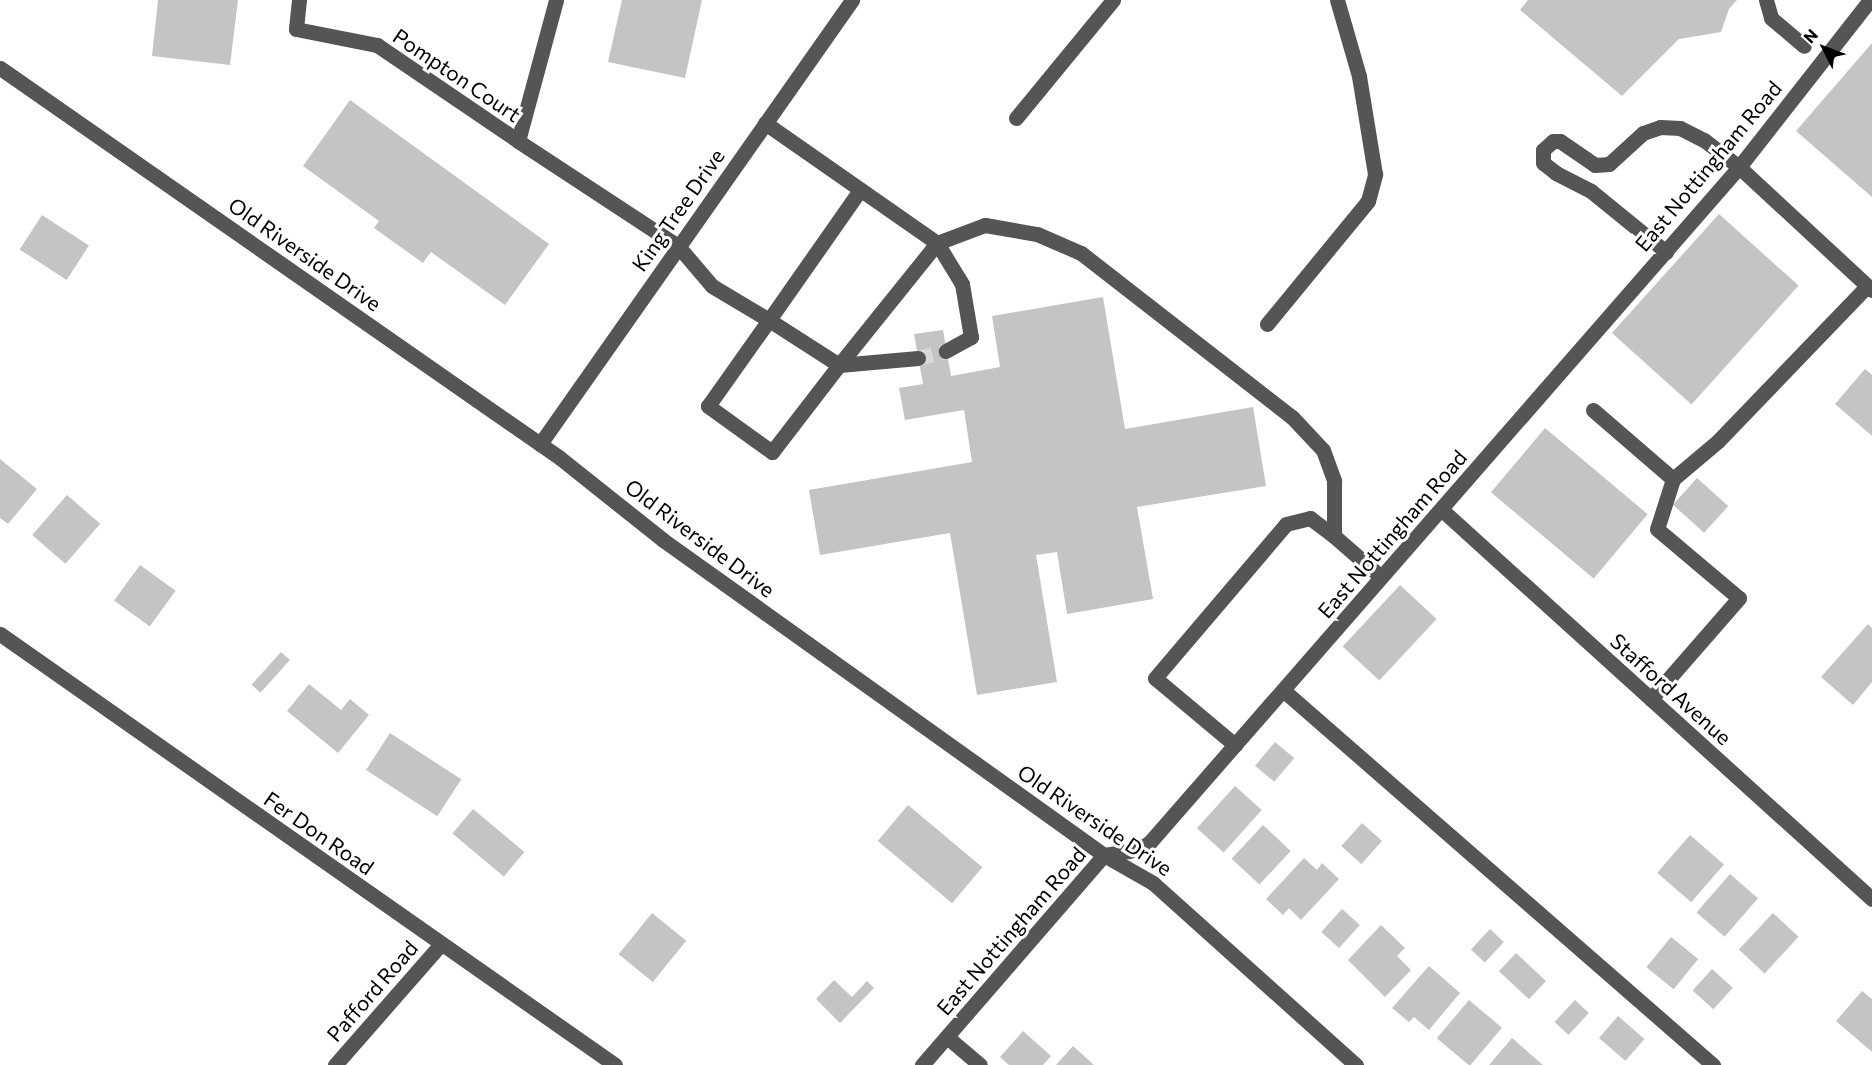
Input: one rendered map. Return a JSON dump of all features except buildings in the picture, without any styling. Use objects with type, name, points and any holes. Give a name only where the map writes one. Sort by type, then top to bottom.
[{"type":"street","name":"Pompton Court","points":[[299,0],[296,29],[377,45],[678,246],[712,286],[839,364]]},
{"type":"street","name":"Pompton Court","points":[[518,141],[556,0]]},
{"type":"street","name":"King Tree Drive","points":[[540,444],[852,0]]},
{"type":"street","points":[[1016,118],[1113,0]]},
{"type":"street","points":[[1268,324],[1368,201],[1375,174],[1359,76],[1337,0]]},
{"type":"street","points":[[1766,0],[1771,18],[1804,46]]},
{"type":"street","name":"East Nottingham Road","points":[[922,1065],[1104,855],[1140,849],[1150,842],[1739,167],[1870,0]]},
{"type":"street","name":"Old Riverside Drive","points":[[0,68],[540,444],[663,540],[1104,855],[1153,884],[1356,1065]]},
{"type":"street","points":[[765,123],[937,243],[962,284],[971,337],[946,351]]},
{"type":"street","points":[[1651,699],[1739,598],[1657,529],[1673,479],[1718,441],[1870,288],[1739,167],[1704,140],[1680,128],[1659,127],[1643,133],[1609,164],[1595,165],[1560,141],[1553,141],[1543,150],[1543,163],[1556,173],[1591,191],[1666,252]]},
{"type":"street","points":[[860,189],[708,406],[772,452],[839,364],[937,243],[985,225],[1037,234],[1081,253],[1292,417],[1323,450],[1334,481],[1334,536]]},
{"type":"street","points":[[839,364],[918,358]]},
{"type":"street","points":[[1593,410],[1673,479]]},
{"type":"street","name":"Stafford Avenue","points":[[1442,510],[1872,899]]},
{"type":"street","points":[[1235,745],[1155,678],[1286,524],[1310,518],[1381,577]]},
{"type":"street","name":"Fer Don Road","points":[[0,634],[615,1065]]},
{"type":"street","points":[[1283,690],[1713,1065]]},
{"type":"street","name":"Pafford Road","points":[[335,1065],[441,944]]},
{"type":"street","points":[[947,1037],[980,1065]]},
{"type":"tunnel","points":[[918,358],[946,351]]}]
